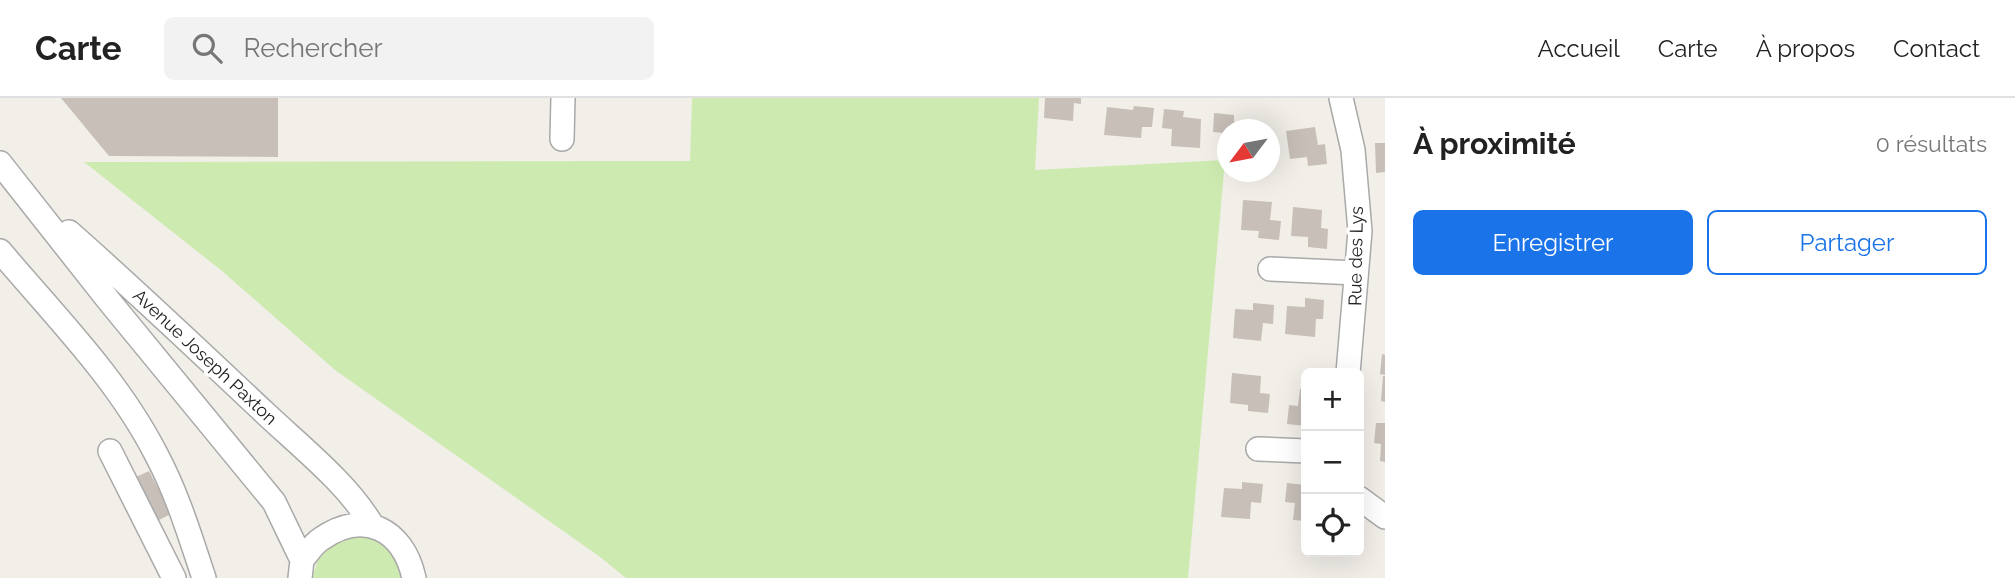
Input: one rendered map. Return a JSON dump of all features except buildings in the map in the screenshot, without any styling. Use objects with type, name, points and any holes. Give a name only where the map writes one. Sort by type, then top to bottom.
[{"type":"street","points":[[562,139],[563,98]]},
{"type":"street","name":"Rue des Lys","points":[[1341,98],[1353,149],[1360,231],[1349,368]]},
{"type":"street","name":"Avenue Joseph Paxton","points":[[0,163],[274,502],[301,569]]},
{"type":"street","name":"Avenue Joseph Paxton","points":[[29,198],[127,283],[304,450],[360,506],[372,525]]},
{"type":"street","points":[[0,251],[103,373],[131,412],[176,496],[204,578]]},
{"type":"street","points":[[1270,269],[1356,273]]},
{"type":"street","points":[[1258,449],[1301,451]]},
{"type":"street","points":[[110,451],[174,578]]},
{"type":"street","points":[[1364,502],[1385,517]]},
{"type":"street","name":"Avenue Joseph Paxton","points":[[301,569],[318,541],[338,529],[372,525],[387,532],[402,546],[414,578]]},
{"type":"green space","points":[[692,98],[1039,98],[1035,170],[1217,160],[1217,182],[1223,182],[1188,578],[626,578],[335,370],[222,271],[84,162],[690,161]]},
{"type":"green space","points":[[362,535],[390,550],[399,562],[403,578],[312,578],[318,560],[337,540]]}]
